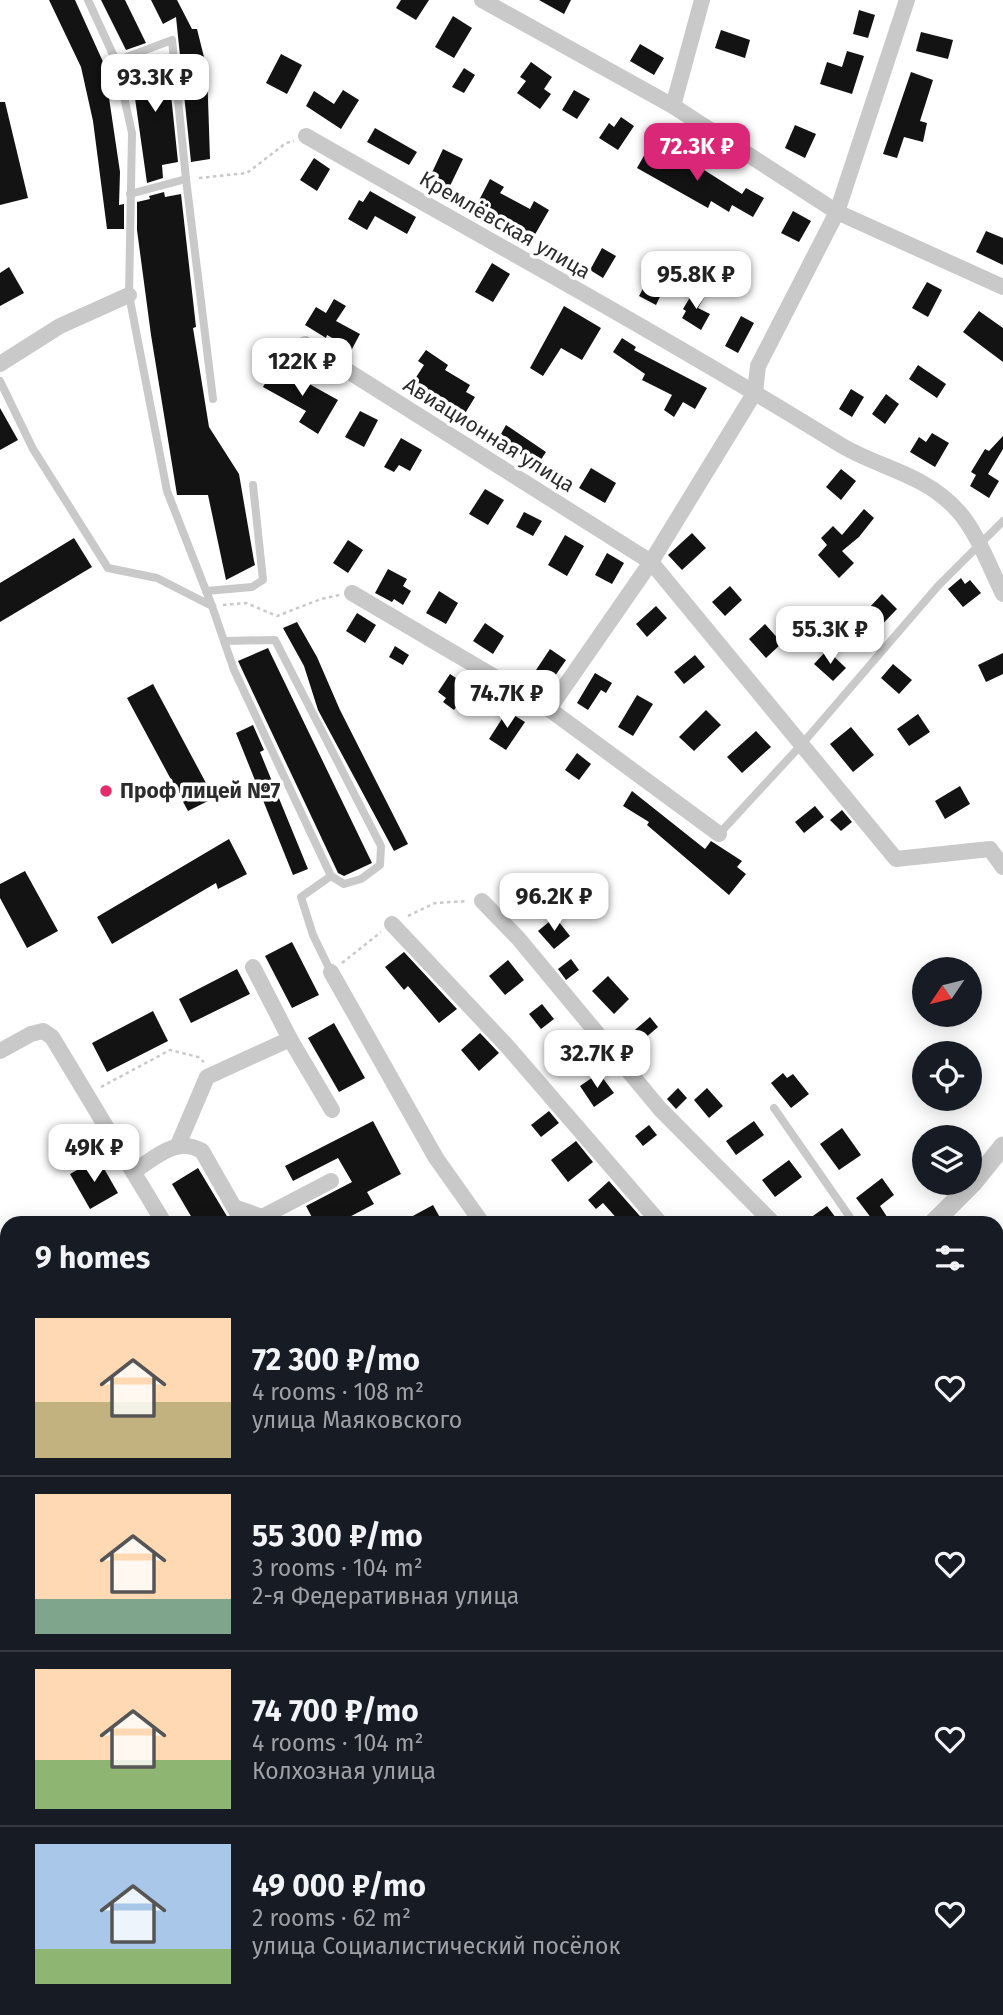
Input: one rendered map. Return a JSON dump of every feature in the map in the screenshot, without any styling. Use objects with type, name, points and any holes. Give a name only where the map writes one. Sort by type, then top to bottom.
[{"type":"street","points":[[482,0],[673,106],[837,212],[1003,287]]},
{"type":"street","points":[[673,106],[702,0]]},
{"type":"street","points":[[549,709],[651,562],[755,392],[758,366],[837,212],[906,0]]},
{"type":"street","name":"Кремлёвская улица","points":[[306,136],[755,392],[843,447],[919,479],[958,511],[979,545],[1003,594]]},
{"type":"street","points":[[0,364],[60,326],[128,295]]},
{"type":"street","name":"Авиационная улица","points":[[305,344],[651,562],[896,859],[990,849],[1003,867]]},
{"type":"street","points":[[352,593],[549,709],[719,834]]},
{"type":"street","points":[[482,901],[518,938],[660,1109],[766,1216]]},
{"type":"street","points":[[392,924],[507,1046],[654,1216]]},
{"type":"street","points":[[253,967],[332,1110]]},
{"type":"street","points":[[331,972],[436,1158],[477,1216]]},
{"type":"street","points":[[0,1051],[31,1034],[43,1031],[52,1037],[160,1216]]},
{"type":"street","points":[[133,1172],[178,1144],[207,1077],[290,1038]]},
{"type":"street","points":[[178,1144],[192,1145],[202,1151],[239,1216]]},
{"type":"street","points":[[940,1216],[973,1183],[1003,1146]]},
{"type":"street","points":[[264,1216],[331,1181]]},
{"type":"street","points":[[234,1208],[259,1216]]},
{"type":"lane","points":[[88,0],[116,61],[132,133],[128,295],[167,491],[234,670],[331,876],[344,884],[361,879],[380,865],[381,846],[275,640],[224,641]]},
{"type":"lane","points":[[116,61],[172,40],[213,399]]},
{"type":"lane","points":[[130,194],[186,179]]},
{"type":"lane","points":[[0,381],[33,449],[108,568],[157,578],[212,606]]},
{"type":"lane","points":[[206,591],[252,587],[263,580],[253,485]]},
{"type":"lane","points":[[719,834],[802,744],[897,632],[1003,521]]},
{"type":"lane","points":[[331,876],[301,897],[313,935],[331,972]]},
{"type":"lane","points":[[774,1108],[849,1216]]},
{"type":"path","points":[[186,179],[247,173],[286,144],[306,136]]},
{"type":"path","points":[[212,606],[246,603],[277,616],[321,598],[352,593]]},
{"type":"path","points":[[87,1095],[170,1050],[198,1057],[214,1072]]},
{"type":"building","points":[[49,0],[75,0],[104,64],[120,172],[119,205],[124,204],[124,229],[107,229],[93,121],[81,67]]},
{"type":"building","points":[[101,0],[125,0],[146,43],[126,50]]},
{"type":"building","points":[[151,0],[177,0],[192,29],[197,29],[207,69],[210,159],[191,162],[176,17],[163,24]]},
{"type":"building","points":[[401,0],[429,0],[416,20],[396,8]]},
{"type":"building","points":[[539,0],[571,0],[564,14]]},
{"type":"building","points":[[859,10],[875,15],[868,38],[853,34]]},
{"type":"building","points":[[453,16],[472,28],[454,58],[435,47]]},
{"type":"building","points":[[721,30],[750,40],[745,58],[715,48]]},
{"type":"building","points":[[921,32],[953,40],[948,59],[916,51]]},
{"type":"building","points":[[640,44],[664,58],[654,75],[630,61]]},
{"type":"building","points":[[847,51],[864,56],[852,94],[820,84],[827,62],[842,67]]},
{"type":"building","points":[[281,54],[302,65],[287,94],[266,83]]},
{"type":"building","points":[[152,55],[153,58],[167,56],[178,162],[162,165],[163,178],[147,183],[130,63]]},
{"type":"building","points":[[531,62],[552,77],[544,89],[551,94],[540,109],[517,93],[526,81],[520,77]]},
{"type":"building","points":[[464,68],[475,75],[464,93],[452,87]]},
{"type":"building","points":[[911,72],[933,80],[920,121],[927,123],[923,142],[904,137],[897,158],[883,154]]},
{"type":"building","points":[[343,90],[359,100],[341,129],[306,106],[314,91],[334,104]]},
{"type":"building","points":[[574,90],[590,99],[577,119],[562,110]]},
{"type":"building","points":[[0,102],[5,102],[28,198],[0,205]]},
{"type":"building","points":[[621,117],[634,126],[618,150],[599,138],[609,123],[614,127]]},
{"type":"building","points":[[795,125],[816,134],[805,158],[785,148]]},
{"type":"building","points":[[375,128],[417,152],[409,165],[367,142]]},
{"type":"building","points":[[650,145],[684,164],[685,161],[701,168],[742,194],[746,188],[764,198],[753,217],[732,205],[729,212],[711,201],[708,208],[637,168]]},
{"type":"building","points":[[443,149],[463,159],[448,190],[428,181]]},
{"type":"building","points":[[314,158],[330,169],[317,191],[300,180]]},
{"type":"building","points":[[490,179],[504,187],[500,193],[530,209],[534,201],[549,210],[533,238],[476,206]]},
{"type":"building","points":[[370,191],[416,217],[407,234],[375,216],[367,230],[348,219],[359,200],[363,202]]},
{"type":"building","points":[[164,192],[165,197],[181,194],[196,327],[193,328],[209,427],[239,474],[255,565],[226,580],[208,495],[177,495],[151,335],[137,230],[137,202]]},
{"type":"building","points":[[793,211],[811,221],[799,242],[781,233]]},
{"type":"building","points":[[986,231],[1003,238],[1003,265],[976,252]]},
{"type":"building","points":[[602,248],[616,256],[603,278],[590,270]]},
{"type":"building","points":[[492,263],[510,274],[493,302],[475,292]]},
{"type":"building","points":[[9,267],[24,293],[0,306],[0,273]]},
{"type":"building","points":[[652,272],[668,280],[656,305],[639,296]]},
{"type":"building","points":[[927,282],[942,290],[928,317],[912,308]]},
{"type":"building","points":[[695,289],[705,296],[698,308],[710,314],[701,330],[682,318],[686,311],[683,309]]},
{"type":"building","points":[[334,299],[346,306],[336,321],[360,334],[352,349],[305,325],[316,307],[326,313]]},
{"type":"building","points":[[564,306],[601,328],[582,360],[561,348],[543,376],[530,368]]},
{"type":"building","points":[[979,311],[1003,328],[1003,362],[963,332]]},
{"type":"building","points":[[741,316],[754,323],[738,353],[725,346]]},
{"type":"building","points":[[622,338],[636,347],[634,350],[707,388],[695,409],[683,402],[674,417],[664,410],[672,395],[642,380],[645,374],[613,352]]},
{"type":"building","points":[[426,350],[448,365],[445,370],[470,385],[466,392],[475,397],[461,420],[446,411],[450,405],[411,385],[424,365],[418,361]]},
{"type":"building","points":[[275,365],[338,400],[318,434],[299,422],[306,411],[263,387]]},
{"type":"building","points":[[918,365],[946,384],[937,398],[909,379]]},
{"type":"building","points":[[851,389],[864,397],[852,417],[839,409]]},
{"type":"building","points":[[886,394],[899,404],[885,424],[872,414]]},
{"type":"building","points":[[0,408],[18,440],[0,450]]},
{"type":"building","points":[[360,411],[378,420],[364,447],[345,437]]},
{"type":"building","points":[[506,425],[546,452],[538,464],[497,441]]},
{"type":"building","points":[[932,433],[949,443],[935,467],[910,452],[919,437],[926,442]]},
{"type":"building","points":[[1003,436],[1003,449],[988,474],[999,481],[989,498],[970,486],[976,475],[971,472],[985,449],[989,451]]},
{"type":"building","points":[[401,438],[422,450],[410,471],[399,465],[394,472],[384,467]]},
{"type":"building","points":[[591,468],[616,483],[605,503],[579,488]]},
{"type":"building","points":[[841,469],[856,481],[841,500],[826,487]]},
{"type":"building","points":[[485,489],[504,500],[488,525],[469,514]]},
{"type":"building","points":[[864,509],[874,518],[859,537],[842,551],[854,563],[839,578],[818,555],[827,545],[821,538],[833,526],[842,535]]},
{"type":"building","points":[[524,512],[542,521],[533,536],[516,527]]},
{"type":"building","points":[[692,533],[706,548],[682,570],[668,555]]},
{"type":"building","points":[[565,535],[584,546],[567,576],[548,565]]},
{"type":"building","points":[[74,538],[92,567],[0,622],[0,583]]},
{"type":"building","points":[[348,540],[363,550],[348,573],[333,563]]},
{"type":"building","points":[[607,553],[624,563],[612,584],[595,575]]},
{"type":"building","points":[[388,569],[407,579],[403,586],[411,591],[403,605],[375,593]]},
{"type":"building","points":[[961,578],[965,584],[970,580],[981,593],[963,607],[948,589]]},
{"type":"building","points":[[730,586],[742,600],[725,616],[712,602]]},
{"type":"building","points":[[439,591],[458,603],[446,624],[426,613]]},
{"type":"building","points":[[882,594],[897,609],[870,637],[855,623]]},
{"type":"building","points":[[656,606],[667,618],[647,637],[636,624]]},
{"type":"building","points":[[357,613],[376,625],[365,643],[346,631]]},
{"type":"building","points":[[297,622],[317,657],[340,710],[408,844],[394,851],[318,710],[304,666],[283,628]]},
{"type":"building","points":[[485,623],[504,636],[493,654],[473,641]]},
{"type":"building","points":[[765,624],[782,643],[766,658],[749,639]]},
{"type":"building","points":[[395,646],[409,655],[403,665],[389,657]]},
{"type":"building","points":[[268,648],[372,863],[344,876],[338,873],[238,661]]},
{"type":"building","points":[[550,649],[566,660],[548,686],[532,676]]},
{"type":"building","points":[[827,650],[846,668],[833,681],[814,664]]},
{"type":"building","points":[[1003,653],[1003,674],[986,682],[978,665]]},
{"type":"building","points":[[695,655],[705,667],[684,684],[674,672]]},
{"type":"building","points":[[893,664],[912,680],[899,694],[881,678]]},
{"type":"building","points":[[595,673],[612,683],[606,693],[601,690],[588,710],[577,703]]},
{"type":"building","points":[[450,674],[465,684],[456,697],[461,700],[454,710],[443,702],[446,698],[438,692]]},
{"type":"building","points":[[153,684],[214,798],[188,811],[127,698]]},
{"type":"building","points":[[637,695],[653,704],[633,736],[618,727]]},
{"type":"building","points":[[706,710],[721,725],[694,751],[679,737]]},
{"type":"building","points":[[507,711],[525,722],[506,750],[489,739]]},
{"type":"building","points":[[918,714],[930,732],[909,746],[897,729]]},
{"type":"building","points":[[253,725],[264,750],[260,752],[308,869],[293,875],[236,733]]},
{"type":"building","points":[[851,727],[874,755],[853,772],[830,744]]},
{"type":"building","points":[[756,731],[771,747],[742,773],[727,757]]},
{"type":"building","points":[[577,753],[591,764],[579,780],[565,770]]},
{"type":"building","points":[[960,786],[970,804],[945,819],[935,801]]},
{"type":"building","points":[[632,791],[705,849],[711,841],[742,861],[737,867],[746,874],[729,895],[647,825],[649,822],[623,806]]},
{"type":"building","points":[[815,806],[824,817],[804,833],[795,822]]},
{"type":"building","points":[[842,810],[852,822],[841,831],[830,820]]},
{"type":"building","points":[[229,839],[247,874],[218,889],[216,883],[112,944],[97,917]]},
{"type":"building","points":[[25,871],[58,931],[27,948],[0,898],[0,884]]},
{"type":"building","points":[[555,917],[570,936],[554,949],[538,931]]},
{"type":"building","points":[[292,942],[319,995],[292,1008],[265,956]]},
{"type":"building","points":[[404,952],[457,1009],[439,1023],[408,986],[404,990],[385,967]]},
{"type":"building","points":[[571,959],[579,970],[566,980],[558,969]]},
{"type":"building","points":[[508,960],[524,980],[505,995],[489,976]]},
{"type":"building","points":[[237,969],[250,994],[191,1023],[179,999]]},
{"type":"building","points":[[608,976],[629,999],[614,1014],[592,991]]},
{"type":"building","points":[[542,1004],[554,1019],[541,1029],[529,1014]]},
{"type":"building","points":[[153,1011],[168,1041],[107,1072],[92,1043]]},
{"type":"building","points":[[650,1017],[658,1027],[637,1045],[629,1035]]},
{"type":"building","points":[[334,1023],[365,1078],[339,1092],[308,1038]]},
{"type":"building","points":[[480,1033],[499,1053],[479,1071],[461,1050]]},
{"type":"building","points":[[599,1073],[614,1093],[594,1107],[580,1086]]},
{"type":"building","points":[[783,1073],[787,1078],[793,1074],[809,1094],[791,1108],[771,1083]]},
{"type":"building","points":[[678,1088],[687,1098],[676,1109],[667,1099]]},
{"type":"building","points":[[707,1088],[723,1106],[709,1118],[694,1100]]},
{"type":"building","points":[[549,1111],[559,1123],[541,1137],[531,1125]]},
{"type":"building","points":[[373,1121],[401,1174],[367,1192],[374,1204],[351,1216],[311,1216],[306,1206],[352,1182],[338,1158],[293,1181],[285,1166]]},
{"type":"building","points":[[754,1121],[764,1135],[736,1155],[726,1141]]},
{"type":"building","points":[[649,1125],[657,1135],[643,1146],[635,1136]]},
{"type":"building","points":[[842,1128],[861,1155],[839,1170],[820,1144]]},
{"type":"building","points":[[576,1141],[593,1162],[568,1182],[551,1160]]},
{"type":"building","points":[[98,1158],[118,1193],[90,1209],[70,1174]]},
{"type":"building","points":[[789,1160],[802,1177],[775,1197],[762,1180]]},
{"type":"building","points":[[198,1168],[227,1216],[191,1216],[172,1184]]},
{"type":"building","points":[[882,1178],[894,1195],[880,1206],[886,1216],[870,1216],[856,1198]]},
{"type":"building","points":[[609,1181],[640,1216],[615,1216],[603,1203],[596,1209],[588,1200]]},
{"type":"building","points":[[433,1205],[439,1216],[413,1216]]},
{"type":"building","points":[[827,1206],[834,1216],[813,1216]]},
{"type":"place","name":"Проф лицей №7","points":[[106,791]]}]
